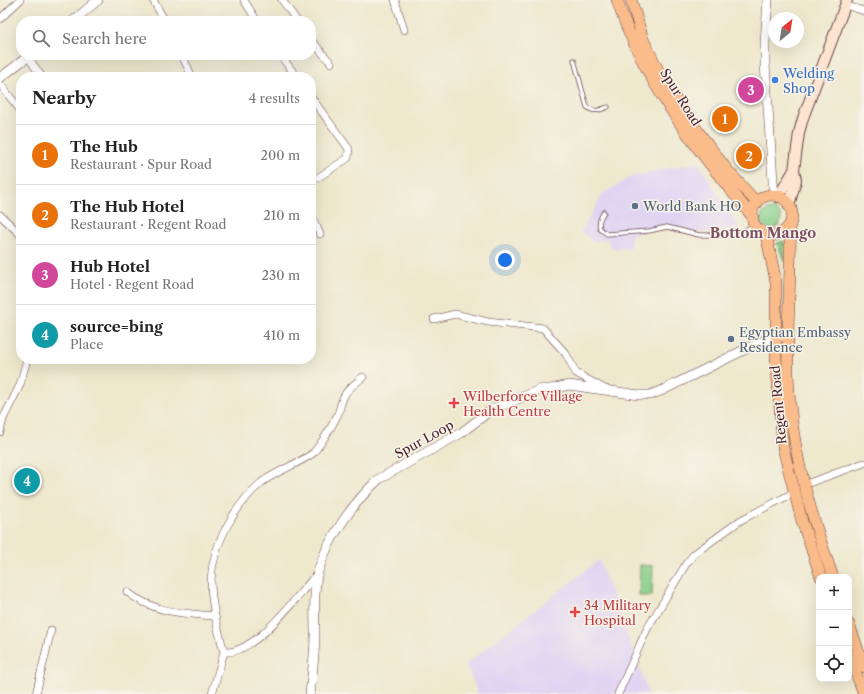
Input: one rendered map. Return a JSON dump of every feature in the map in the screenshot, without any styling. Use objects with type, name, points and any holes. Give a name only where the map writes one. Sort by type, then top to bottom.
[{"type":"main road","name":"Spur Road","points":[[617,0],[625,22],[650,76],[754,221]]},
{"type":"main road","name":"Spur Road","points":[[631,0],[643,39],[687,126],[757,203]]},
{"type":"main road","points":[[789,206],[776,196],[765,197],[757,203],[753,212],[754,221],[766,234],[780,234],[790,224],[792,217],[789,206],[796,180],[794,170],[799,133],[803,118],[846,3]]},
{"type":"main road","points":[[776,196],[794,170]]},
{"type":"main road","name":"Regent Road","points":[[790,224],[791,275],[788,336],[790,402],[794,444],[806,484],[812,519],[832,574]]},
{"type":"main road","name":"Regent Road","points":[[766,234],[776,282],[778,400],[783,448],[793,493],[820,574]]},
{"type":"main road","points":[[852,633],[864,667]]},
{"type":"main road","points":[[852,664],[864,694]]},
{"type":"street","points":[[0,19],[20,0]]},
{"type":"street","points":[[79,16],[98,0]]},
{"type":"street","points":[[153,0],[162,16]]},
{"type":"street","points":[[244,0],[254,16]]},
{"type":"street","points":[[282,0],[293,16]]},
{"type":"street","points":[[395,0],[404,30]]},
{"type":"street","points":[[768,0],[765,57],[776,196]]},
{"type":"street","points":[[846,3],[864,11]]},
{"type":"street","points":[[316,46],[331,63]]},
{"type":"street","points":[[0,78],[24,60]]},
{"type":"street","points":[[31,60],[39,72]]},
{"type":"street","points":[[184,60],[190,72]]},
{"type":"street","points":[[284,60],[293,72]]},
{"type":"street","points":[[0,84],[16,105]]},
{"type":"street","points":[[316,104],[349,149],[349,153],[348,158],[316,179]]},
{"type":"street","points":[[0,215],[16,230]]},
{"type":"street","points":[[316,226],[320,234]]},
{"type":"street","points":[[434,319],[456,314],[488,322],[543,328],[566,354],[576,373],[607,390]]},
{"type":"street","name":"Spur Loop","points":[[310,694],[315,644],[317,573],[348,514],[368,489],[379,479],[461,433],[491,410],[520,396],[542,389],[551,389],[569,385],[639,395],[650,395],[760,342],[776,337],[788,336]]},
{"type":"street","points":[[0,432],[3,419],[20,385],[26,364]]},
{"type":"street","points":[[212,694],[224,652],[215,616],[211,581],[213,564],[221,541],[236,512],[246,498],[261,483],[277,472],[313,454],[325,438],[338,412],[343,397],[363,377]]},
{"type":"street","points":[[806,484],[864,463]]},
{"type":"street","points":[[618,694],[647,629],[686,564],[694,554],[741,520],[793,493]]},
{"type":"street","points":[[224,652],[231,653],[244,649],[257,640],[317,573]]},
{"type":"street","points":[[127,592],[141,603],[154,608],[215,616]]},
{"type":"street","points":[[36,694],[51,630]]},
{"type":"lane","points":[[574,60],[586,107],[591,111],[597,111],[608,107]]},
{"type":"lane","points":[[604,212],[600,218],[599,225],[600,229],[607,234],[649,231],[667,227],[699,236],[739,234],[754,221]]},
{"type":"shaded area","points":[[698,162],[739,227],[712,232],[692,232],[668,224],[631,235],[630,248],[612,249],[607,239],[593,242],[581,231],[603,194],[632,176]]},
{"type":"shaded area","name":"34 Military Hospital","points":[[599,560],[649,694],[478,694],[466,664]]},
{"type":"green space","points":[[767,209],[775,209],[781,215],[781,223],[775,229],[767,229],[761,223],[761,215]]},
{"type":"green space","points":[[784,241],[785,262],[777,243]]},
{"type":"green space","points":[[640,565],[653,566],[652,596],[639,596]]},
{"type":"place","name":"Welding Shop","points":[[775,80]]},
{"type":"place","name":"Hub Hotel","points":[[751,90]]},
{"type":"place","name":"The Hub","points":[[725,119]]},
{"type":"place","name":"The Hub Hotel","points":[[749,156]]},
{"type":"place","name":"World Bank HO","points":[[635,206]]},
{"type":"place","name":"Egyptian Embassy Residence","points":[[731,339]]},
{"type":"place","name":"Wilberforce Village Health Centre","points":[[454,403]]},
{"type":"place","name":"source=bing","points":[[27,481]]},
{"type":"place","name":"34 Military Hospital","points":[[575,612]]},
{"type":"district","name":"Bottom Mango","points":[[763,233]]}]
